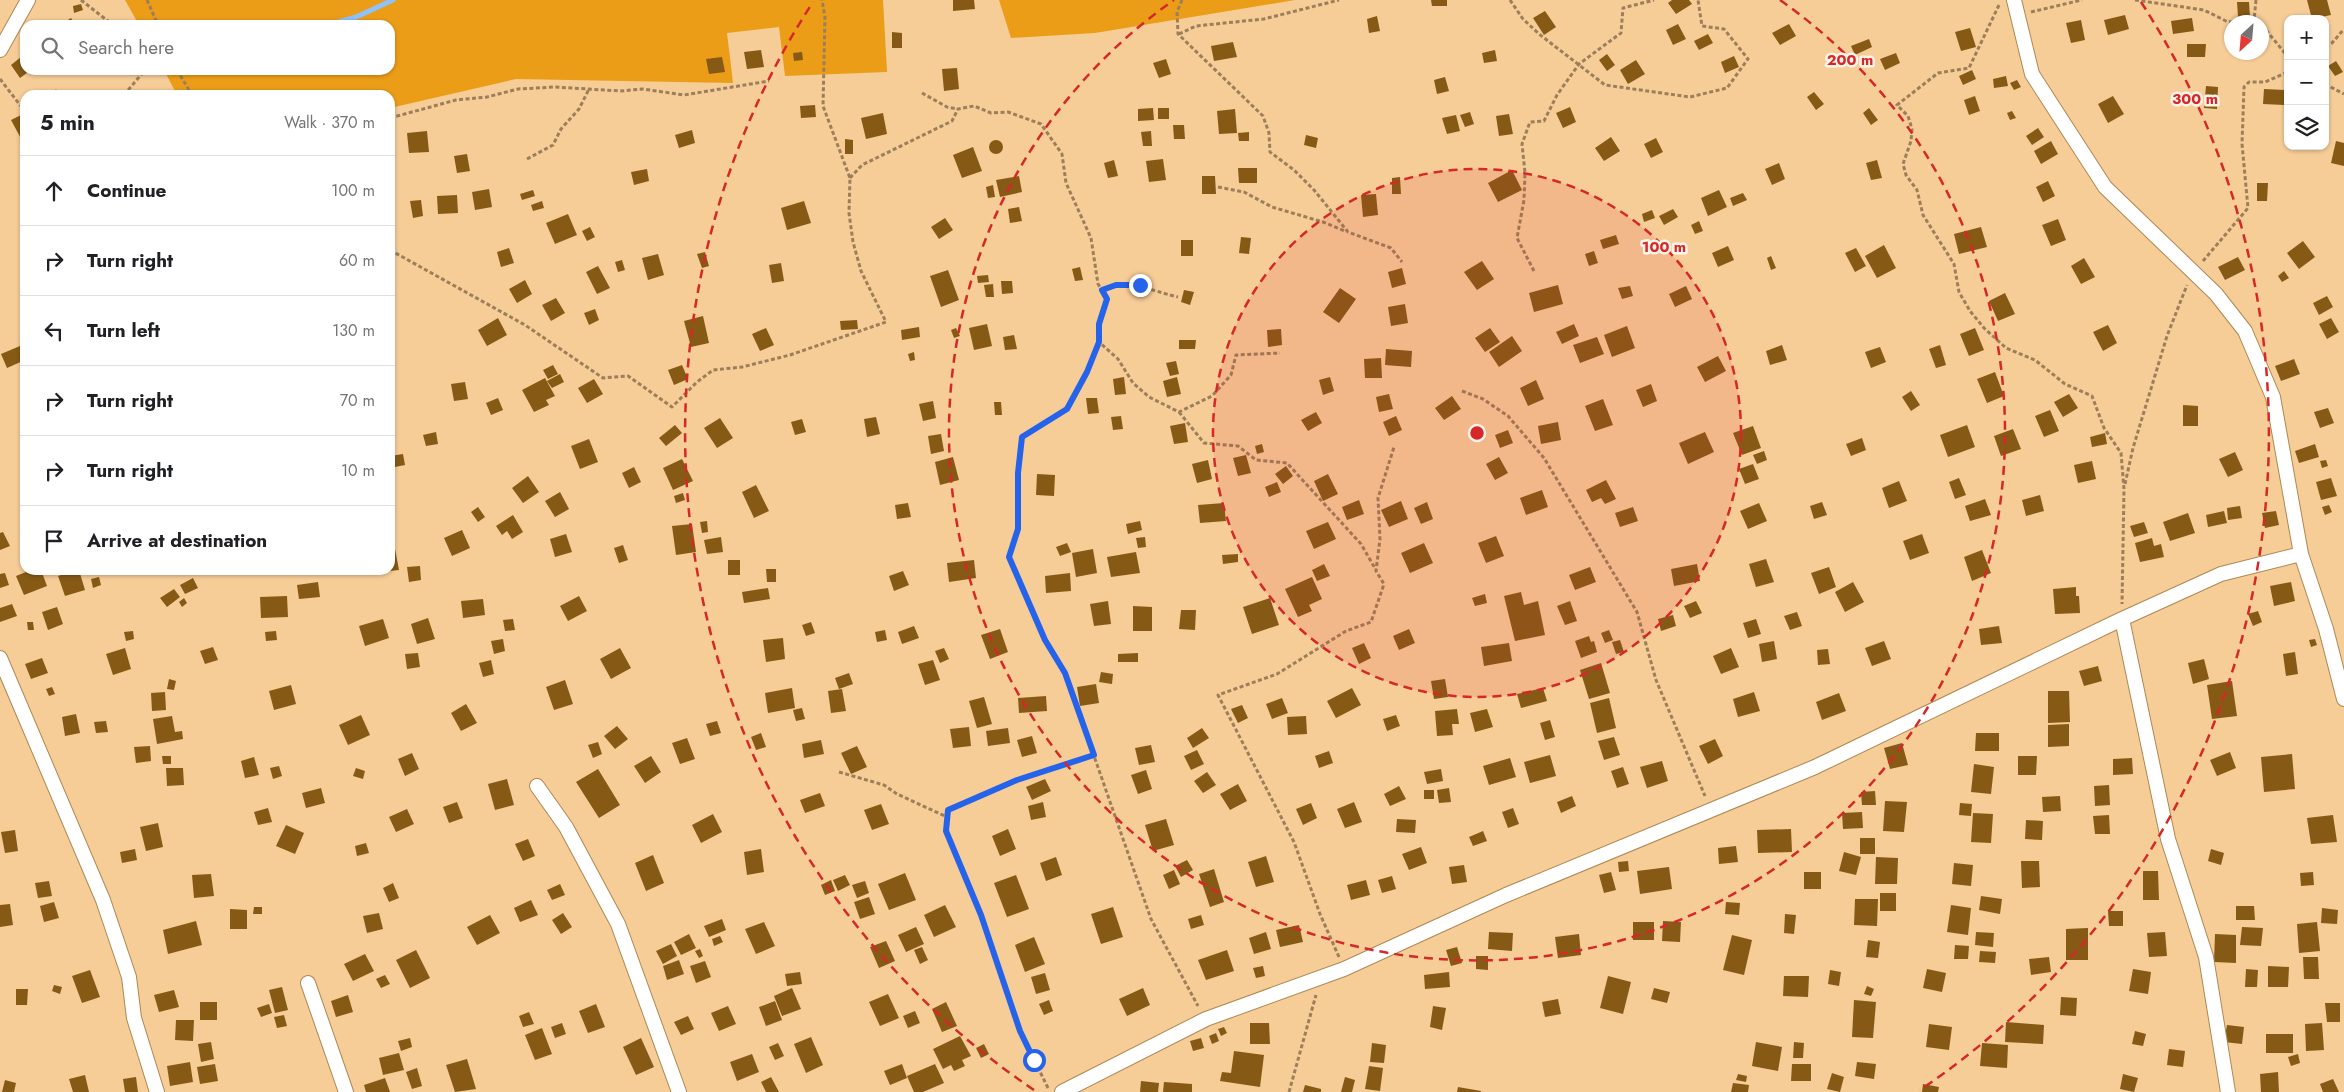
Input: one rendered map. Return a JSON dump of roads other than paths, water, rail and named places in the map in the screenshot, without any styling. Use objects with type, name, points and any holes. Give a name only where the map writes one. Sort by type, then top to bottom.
[{"type":"street","points":[[0,50],[28,0]]},
{"type":"street","points":[[2014,0],[2016,16],[2032,74],[2105,187],[2216,294],[2245,332],[2273,397],[2300,554],[2326,629],[2344,699]]},
{"type":"street","points":[[1062,1092],[1206,1019],[1344,969],[1506,895],[1824,763],[2122,619],[2221,574],[2300,554]]},
{"type":"street","points":[[2122,619],[2168,838],[2206,957],[2228,1092]]},
{"type":"street","points":[[0,658],[103,900],[130,977],[134,1018],[157,1092]]},
{"type":"street","points":[[537,786],[566,827],[618,924],[679,1092]]},
{"type":"street","points":[[308,983],[346,1092]]},
{"type":"waterway","points":[[346,20],[393,0]]}]
